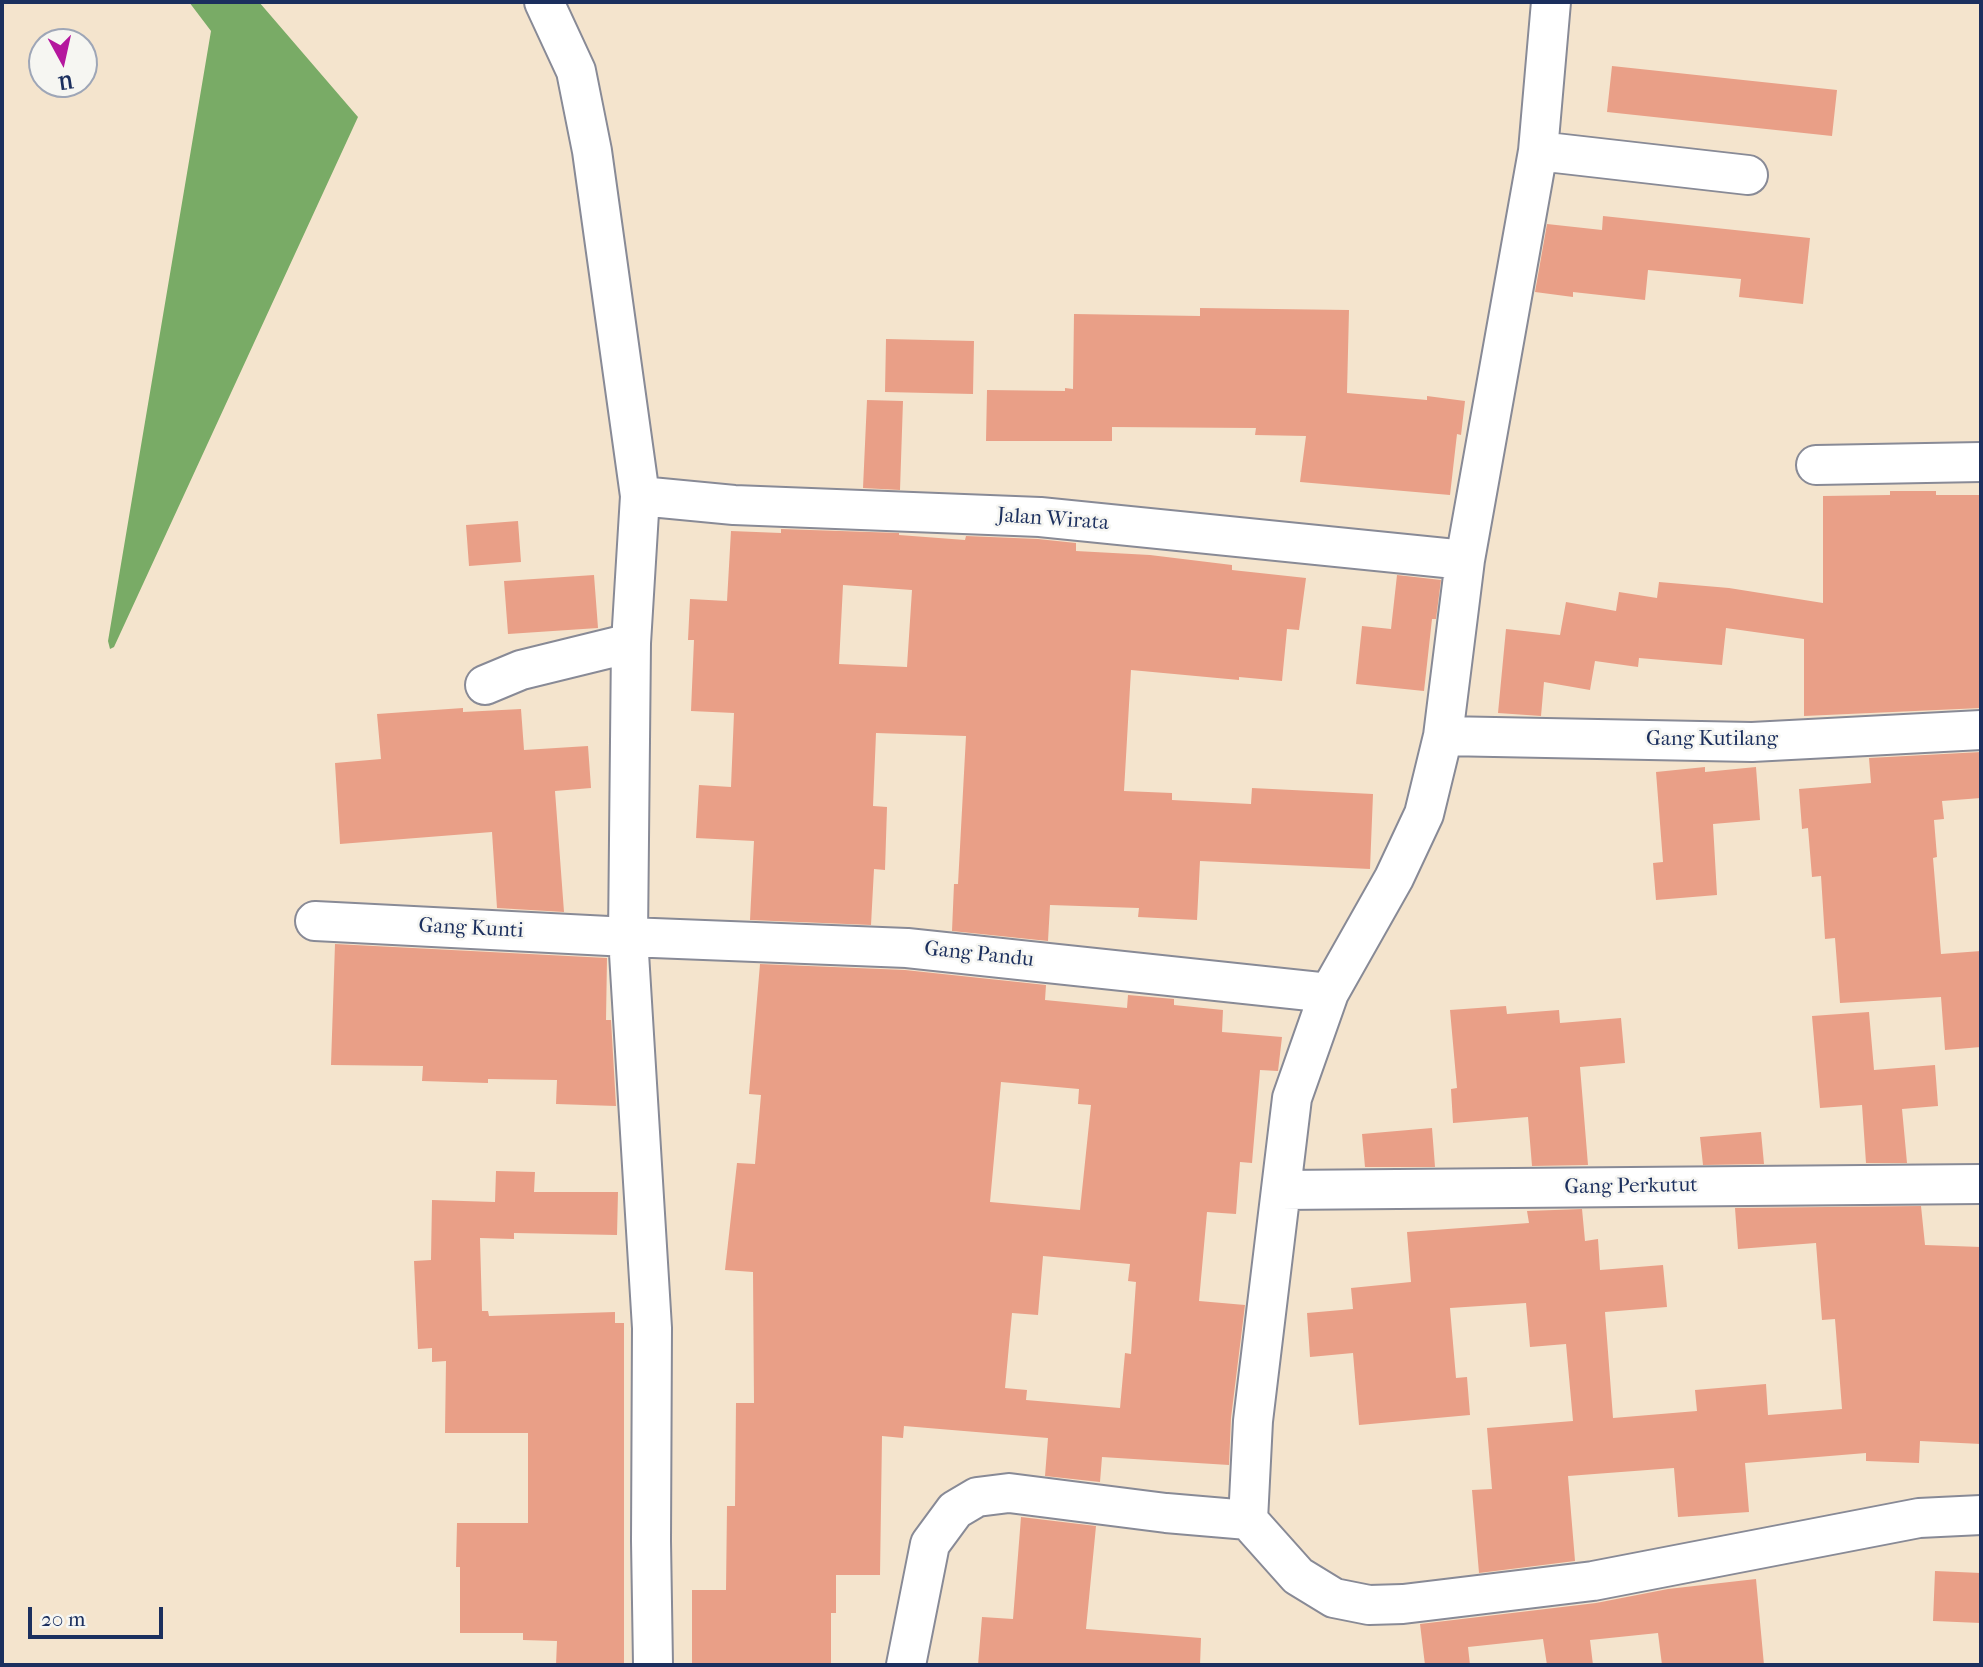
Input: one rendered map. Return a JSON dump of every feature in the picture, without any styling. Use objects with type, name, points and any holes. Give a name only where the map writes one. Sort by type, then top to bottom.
[{"type":"street","points":[[544,2],[576,71],[592,150],[640,496],[631,643],[628,937],[652,1328],[653,1665]]},
{"type":"street","points":[[1248,1520],[1253,1421],[1292,1098],[1329,993],[1394,878],[1424,814],[1443,736],[1465,560],[1538,151],[1550,2]]},
{"type":"street","points":[[1538,151],[1748,175]]},
{"type":"street","points":[[1816,465],[1981,462]]},
{"type":"street","name":"Jalan Wirata","points":[[640,496],[734,505],[1040,517],[1465,560]]},
{"type":"street","points":[[485,685],[521,670],[631,643]]},
{"type":"street","name":"Gang Kutilang","points":[[1443,736],[1752,742],[1981,730]]},
{"type":"street","name":"Gang Kunti","points":[[315,920],[628,937]]},
{"type":"street","name":"Gang Pandu","points":[[628,937],[907,948],[1329,993]]},
{"type":"street","name":"Gang Perkutut","points":[[1281,1190],[1981,1184]]},
{"type":"street","points":[[906,1665],[930,1544],[955,1510],[977,1497],[1009,1493],[1166,1513],[1248,1520],[1298,1576],[1334,1598],[1369,1605],[1403,1604],[1593,1581],[1919,1517],[1981,1515]]},
{"type":"green space","points":[[189,2],[259,2],[358,117],[114,647],[110,649],[108,641],[211,31]]},
{"type":"building","points":[[1612,66],[1837,90],[1832,136],[1607,112]]},
{"type":"building","points":[[1603,216],[1810,238],[1803,304],[1739,297],[1741,279],[1648,270],[1645,300],[1573,292],[1573,297],[1535,292],[1547,224],[1602,230]]},
{"type":"building","points":[[1200,308],[1349,310],[1347,393],[1427,400],[1427,396],[1465,401],[1461,435],[1457,434],[1450,495],[1300,482],[1306,436],[1255,435],[1256,428],[1112,427],[1112,441],[986,441],[987,390],[1073,389],[1074,314],[1200,316]]},
{"type":"building","points":[[886,339],[974,341],[973,394],[885,392]]},
{"type":"building","points":[[867,400],[903,401],[900,490],[863,488]]},
{"type":"building","points":[[1890,491],[1981,495],[1981,708],[1804,716],[1804,639],[1726,628],[1722,665],[1639,658],[1638,667],[1595,661],[1590,690],[1544,682],[1541,716],[1498,713],[1506,629],[1560,635],[1566,602],[1616,611],[1619,592],[1657,598],[1659,582],[1729,588],[1823,603],[1823,496],[1890,495]]},
{"type":"building","points":[[518,521],[521,562],[469,566],[466,525]]},
{"type":"building","points":[[781,529],[899,533],[965,540],[966,536],[1038,539],[1076,543],[1076,551],[1150,555],[1232,565],[1232,570],[1306,578],[1299,630],[1287,629],[1282,681],[1239,677],[1239,680],[1131,670],[1124,791],[1172,793],[1172,800],[1251,804],[1252,788],[1373,794],[1370,869],[1200,861],[1197,920],[1138,917],[1139,908],[1050,905],[1048,941],[952,931],[954,884],[958,884],[966,736],[876,733],[873,806],[887,807],[885,870],[874,869],[871,925],[750,920],[754,841],[696,838],[699,785],[731,787],[734,713],[691,711],[694,640],[688,640],[690,599],[727,601],[731,531],[781,533]],"holes":[[[843,585],[912,590],[907,667],[839,664]]]},
{"type":"building","points":[[594,575],[598,628],[508,634],[504,581]]},
{"type":"building","points":[[1397,575],[1441,580],[1436,619],[1432,619],[1424,691],[1356,684],[1362,626],[1391,629]]},
{"type":"building","points":[[463,708],[463,712],[521,709],[524,750],[588,746],[591,788],[555,791],[564,912],[497,908],[492,832],[340,844],[335,763],[381,759],[377,714]]},
{"type":"building","points":[[1981,752],[1981,798],[1942,801],[1944,819],[1934,820],[1937,857],[1933,858],[1941,954],[1981,951],[1981,1047],[1945,1050],[1941,997],[1840,1003],[1835,938],[1825,939],[1821,876],[1812,877],[1808,828],[1802,829],[1799,789],[1871,783],[1869,758]]},
{"type":"building","points":[[1705,767],[1705,772],[1756,767],[1760,820],[1713,824],[1717,895],[1656,900],[1653,863],[1663,862],[1656,772]]},
{"type":"building","points":[[335,944],[607,958],[606,1020],[611,1020],[616,1106],[556,1104],[557,1080],[488,1079],[488,1083],[422,1081],[423,1066],[331,1065]]},
{"type":"building","points":[[760,964],[905,970],[1046,985],[1045,1000],[1127,1008],[1128,995],[1174,999],[1174,1005],[1223,1010],[1222,1032],[1282,1037],[1278,1071],[1260,1070],[1252,1163],[1240,1162],[1236,1214],[1207,1212],[1199,1301],[1245,1305],[1231,1418],[1229,1465],[1102,1457],[1100,1482],[1045,1476],[1048,1438],[904,1426],[903,1438],[882,1436],[880,1575],[836,1575],[836,1613],[831,1613],[831,1665],[692,1665],[692,1590],[726,1590],[727,1506],[735,1506],[736,1403],[754,1403],[753,1272],[725,1270],[737,1163],[755,1164],[761,1095],[749,1094]],"holes":[[[1001,1082],[1079,1089],[1078,1104],[1091,1105],[1080,1210],[990,1202]],[[1043,1256],[1130,1264],[1128,1281],[1136,1282],[1131,1354],[1125,1353],[1120,1408],[1026,1400],[1027,1390],[1005,1388],[1012,1313],[1038,1315]]]},
{"type":"building","points":[[1506,1006],[1507,1014],[1559,1010],[1560,1023],[1621,1018],[1625,1063],[1580,1067],[1588,1165],[1532,1166],[1528,1117],[1453,1123],[1451,1089],[1457,1088],[1450,1010]]},
{"type":"building","points":[[1869,1012],[1874,1070],[1935,1065],[1938,1106],[1902,1109],[1907,1163],[1866,1163],[1862,1105],[1820,1108],[1812,1016]]},
{"type":"building","points":[[1432,1128],[1435,1167],[1365,1167],[1362,1134]]},
{"type":"building","points":[[1761,1132],[1764,1164],[1703,1165],[1700,1137]]},
{"type":"building","points":[[496,1171],[535,1172],[534,1192],[618,1192],[617,1235],[514,1233],[514,1239],[480,1238],[482,1311],[488,1311],[489,1316],[615,1312],[615,1323],[624,1323],[624,1665],[556,1665],[557,1641],[523,1640],[523,1633],[460,1633],[460,1567],[456,1567],[457,1523],[528,1523],[528,1433],[445,1433],[446,1361],[432,1362],[432,1348],[418,1349],[414,1261],[431,1260],[432,1200],[495,1202]]},
{"type":"building","points":[[1921,1206],[1925,1245],[1981,1247],[1981,1444],[1920,1441],[1919,1463],[1866,1461],[1866,1453],[1745,1463],[1749,1512],[1678,1517],[1674,1468],[1568,1476],[1575,1561],[1479,1573],[1472,1490],[1492,1489],[1487,1428],[1573,1421],[1566,1344],[1530,1347],[1526,1303],[1450,1308],[1456,1378],[1467,1377],[1470,1415],[1359,1425],[1353,1353],[1310,1357],[1307,1313],[1353,1309],[1351,1288],[1411,1282],[1407,1232],[1529,1223],[1527,1211],[1582,1209],[1585,1241],[1598,1239],[1600,1270],[1663,1265],[1667,1307],[1605,1312],[1613,1418],[1697,1411],[1695,1390],[1766,1384],[1768,1415],[1842,1409],[1835,1319],[1822,1320],[1816,1243],[1738,1249],[1735,1208]]},
{"type":"building","points":[[1021,1517],[1096,1526],[1086,1629],[1201,1638],[1200,1665],[978,1665],[982,1617],[1013,1619]]},
{"type":"building","points":[[1935,1571],[1981,1573],[1981,1623],[1933,1621]]},
{"type":"building","points":[[1756,1579],[1764,1665],[1662,1665],[1658,1633],[1590,1640],[1593,1665],[1547,1665],[1543,1639],[1468,1647],[1470,1665],[1425,1665],[1420,1624],[1596,1603],[1668,1589]]}]
